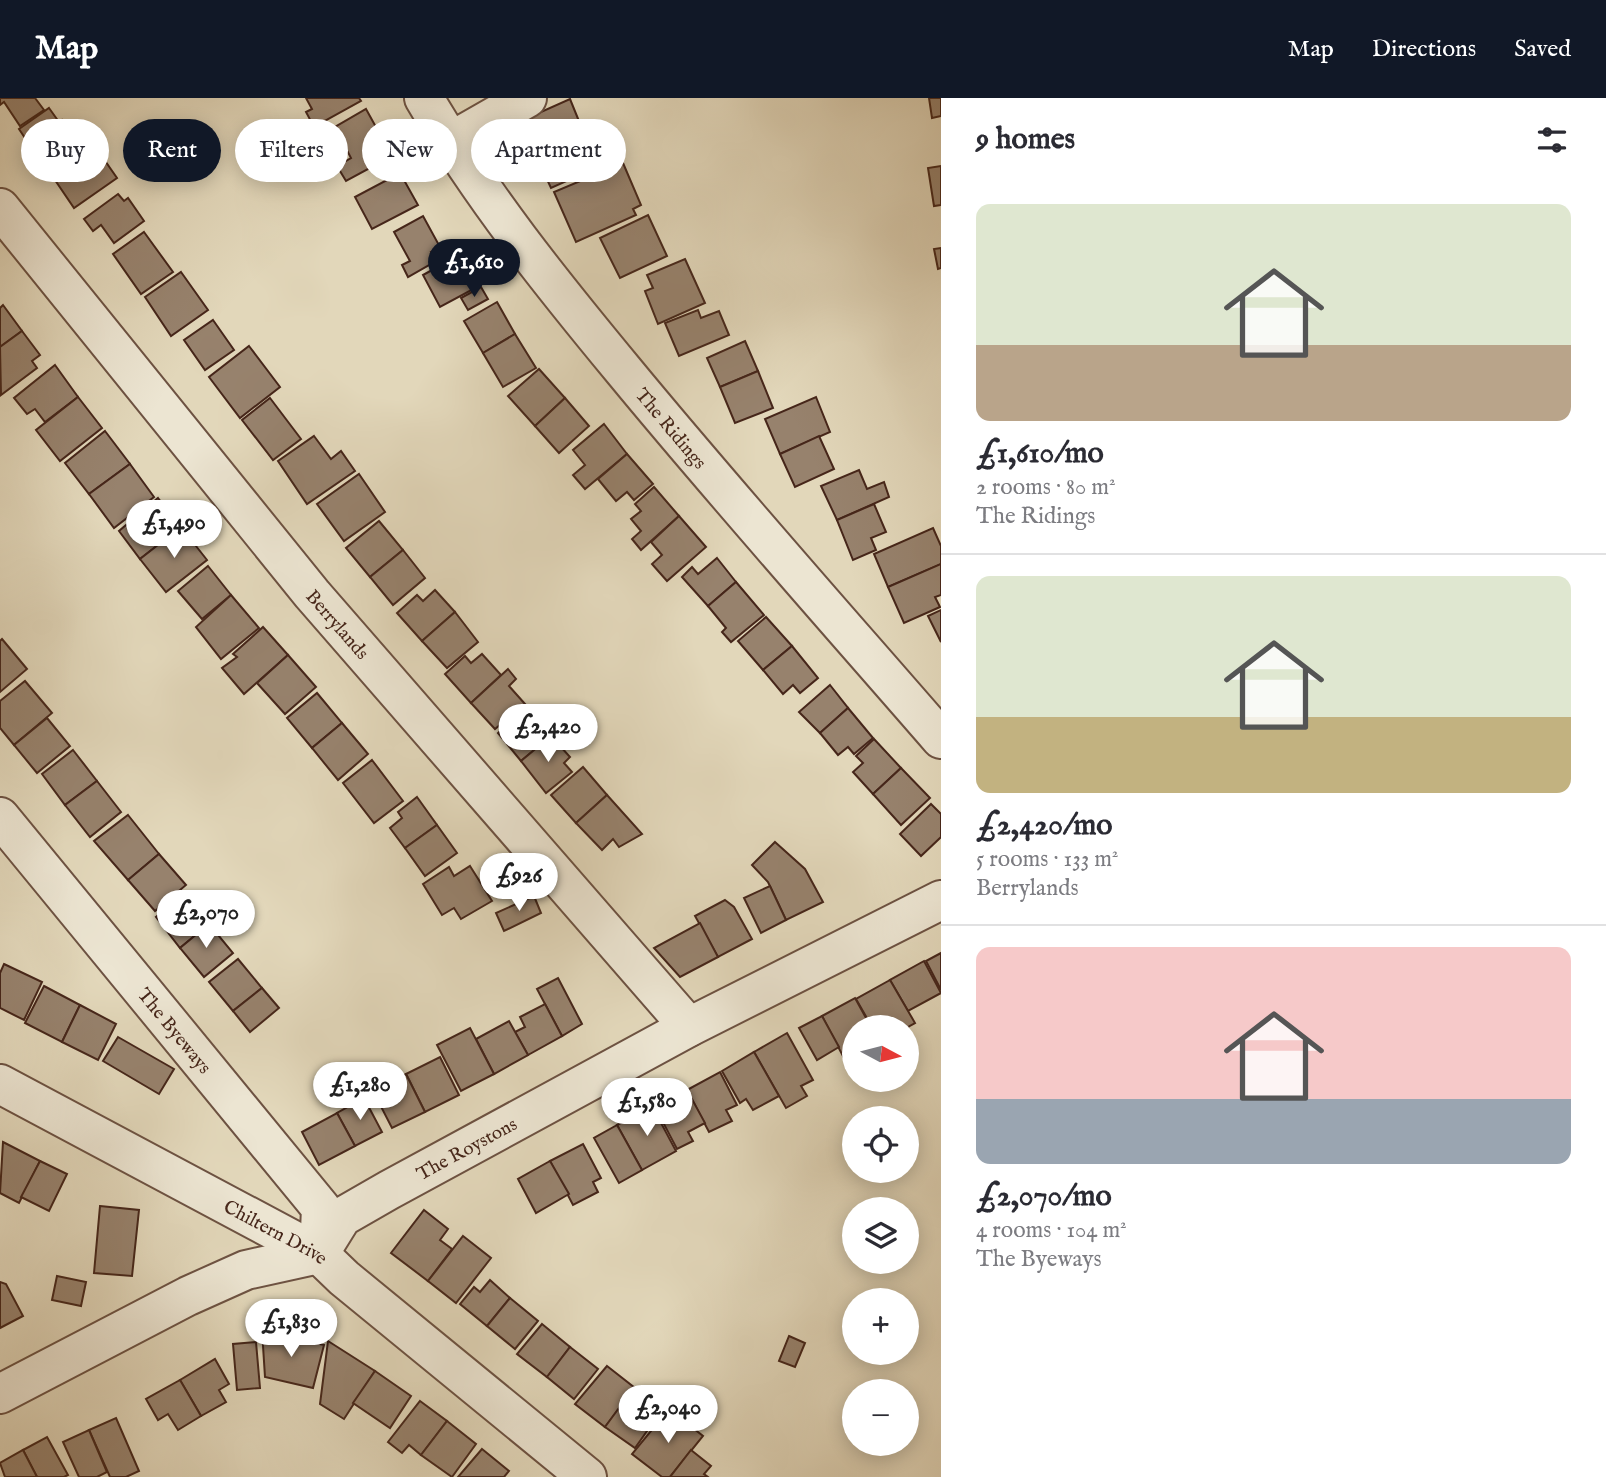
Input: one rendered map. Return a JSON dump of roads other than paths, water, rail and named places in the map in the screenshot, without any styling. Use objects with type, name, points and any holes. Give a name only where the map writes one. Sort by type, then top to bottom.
[{"type":"street","name":"The Ridings","points":[[425,98],[437,119]]},
{"type":"street","points":[[457,138],[527,98]]},
{"type":"street","name":"The Ridings","points":[[457,152],[551,282],[662,418],[941,739]]},
{"type":"street","name":"Berrylands","points":[[0,208],[312,594],[689,1027]]},
{"type":"street","name":"The Byeways","points":[[0,817],[321,1208],[318,1254]]},
{"type":"street","name":"The Roystons","points":[[318,1254],[342,1217],[689,1027],[941,900]]},
{"type":"street","name":"Chiltern Drive","points":[[0,1084],[318,1254],[587,1477]]},
{"type":"street","points":[[0,1394],[246,1270],[318,1254]]}]
